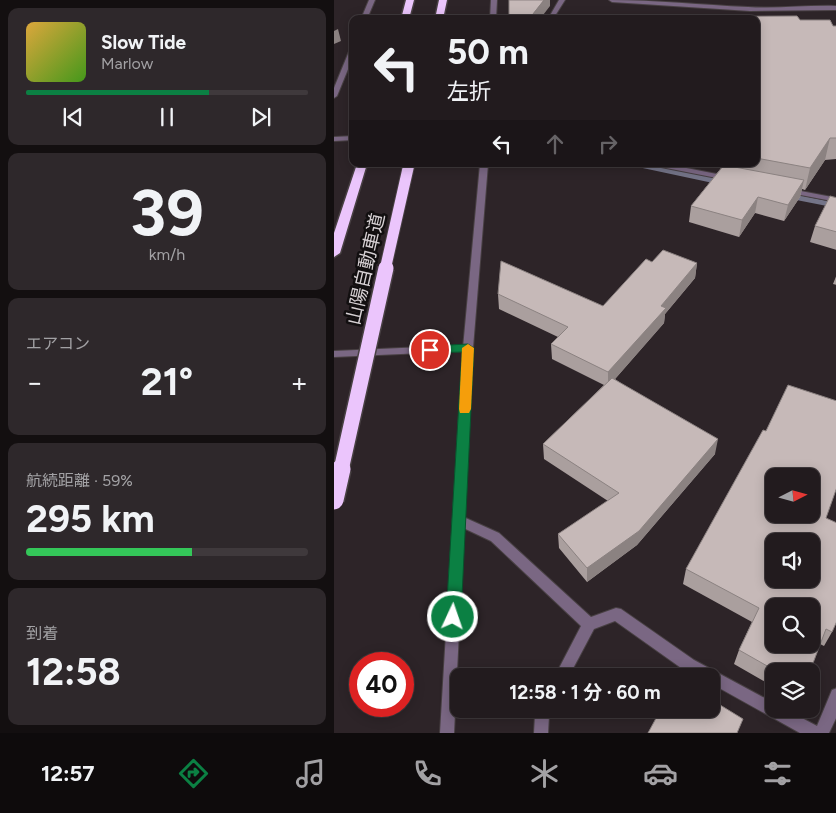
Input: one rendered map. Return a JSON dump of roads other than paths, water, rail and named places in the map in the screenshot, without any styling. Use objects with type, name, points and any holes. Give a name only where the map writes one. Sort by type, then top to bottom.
[{"type":"highway","points":[[406,15],[410,0]]},
{"type":"highway","points":[[440,15],[443,0]]},
{"type":"highway","name":"山陽自動車道","points":[[334,252],[361,167]]},
{"type":"highway","name":"山陽自動車道","points":[[334,500],[408,167]]},
{"type":"street","points":[[366,15],[372,0]]},
{"type":"street","points":[[493,15],[494,0]]},
{"type":"street","points":[[553,15],[562,0]]},
{"type":"street","points":[[612,0],[750,9],[836,8]]},
{"type":"street","points":[[334,96],[337,80],[349,57]]},
{"type":"street","points":[[334,139],[349,138]]},
{"type":"street","points":[[447,733],[468,348],[484,167]]},
{"type":"street","points":[[671,167],[732,179]]},
{"type":"street","points":[[779,189],[836,200]]},
{"type":"street","points":[[334,354],[468,348]]},
{"type":"street","points":[[458,520],[496,537],[589,624]]},
{"type":"street","points":[[566,668],[589,624],[616,614],[694,668]]},
{"type":"street","points":[[720,682],[815,733]]},
{"type":"street","points":[[822,733],[836,695]]},
{"type":"street","points":[[541,733],[542,718]]},
{"type":"waterway","points":[[648,167],[727,183]]},
{"type":"waterway","points":[[784,195],[837,206]]}]
